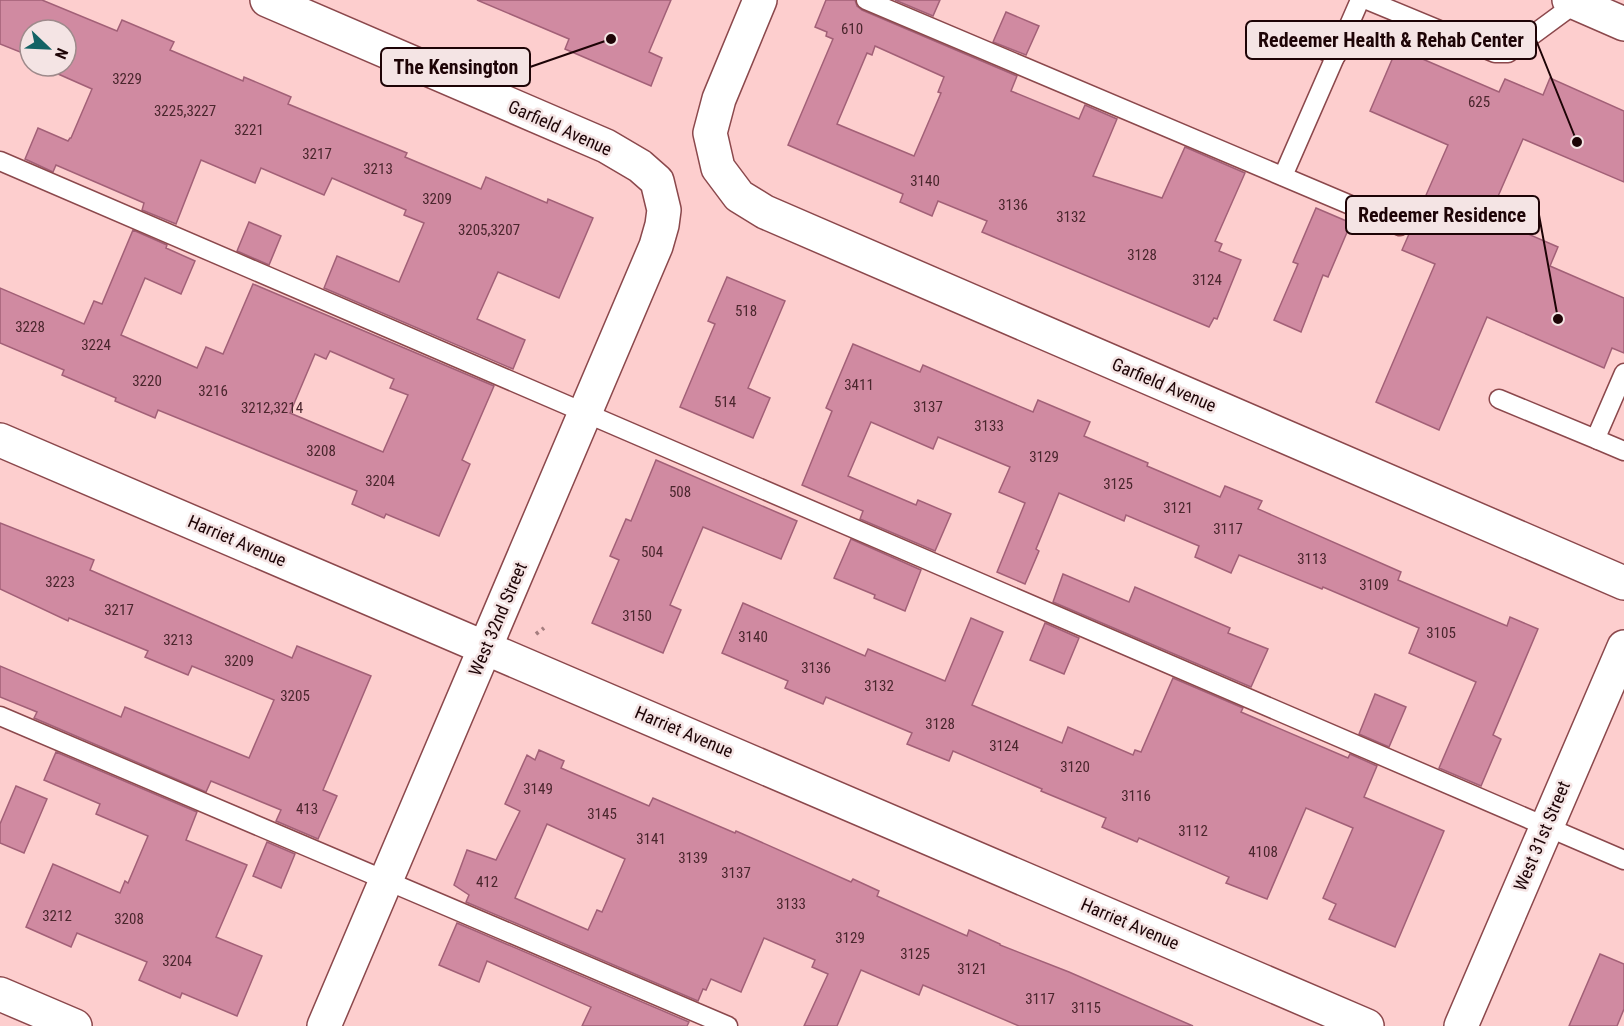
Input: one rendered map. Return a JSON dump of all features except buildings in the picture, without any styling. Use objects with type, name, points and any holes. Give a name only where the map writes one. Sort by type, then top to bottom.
[{"type":"street","name":"Garfield Avenue","points":[[267,0],[606,146],[640,166],[657,181],[664,210]]},
{"type":"street","name":"Garfield Avenue","points":[[760,0],[719,99],[711,133],[718,168],[739,196],[765,212],[1624,583]]},
{"type":"street","points":[[1572,1],[1624,24]]},
{"type":"street","name":"West 32nd Street","points":[[324,1026],[656,246],[664,210]]},
{"type":"street","name":"Harriet Avenue","points":[[0,440],[1367,1026]]},
{"type":"street","name":"West 31st Street","points":[[1461,1026],[1624,647]]},
{"type":"street","points":[[0,994],[75,1026]]},
{"type":"lane","points":[[866,0],[1400,226]]},
{"type":"lane","points":[[1283,176],[1360,0]]},
{"type":"lane","points":[[1367,0],[1495,53],[1508,53],[1572,1]]},
{"type":"lane","points":[[1299,39],[1336,56]]},
{"type":"lane","points":[[0,161],[1624,860]]},
{"type":"lane","points":[[1598,440],[1598,433],[1624,373]]},
{"type":"lane","points":[[1499,399],[1624,451]]},
{"type":"lane","points":[[0,716],[728,1026]]},
{"type":"place","name":"The Kensington","points":[[611,39]]},
{"type":"place","name":"Redeemer Health & Rehab Center","points":[[1577,142]]},
{"type":"place","name":"Redeemer Residence","points":[[1558,319]]}]
